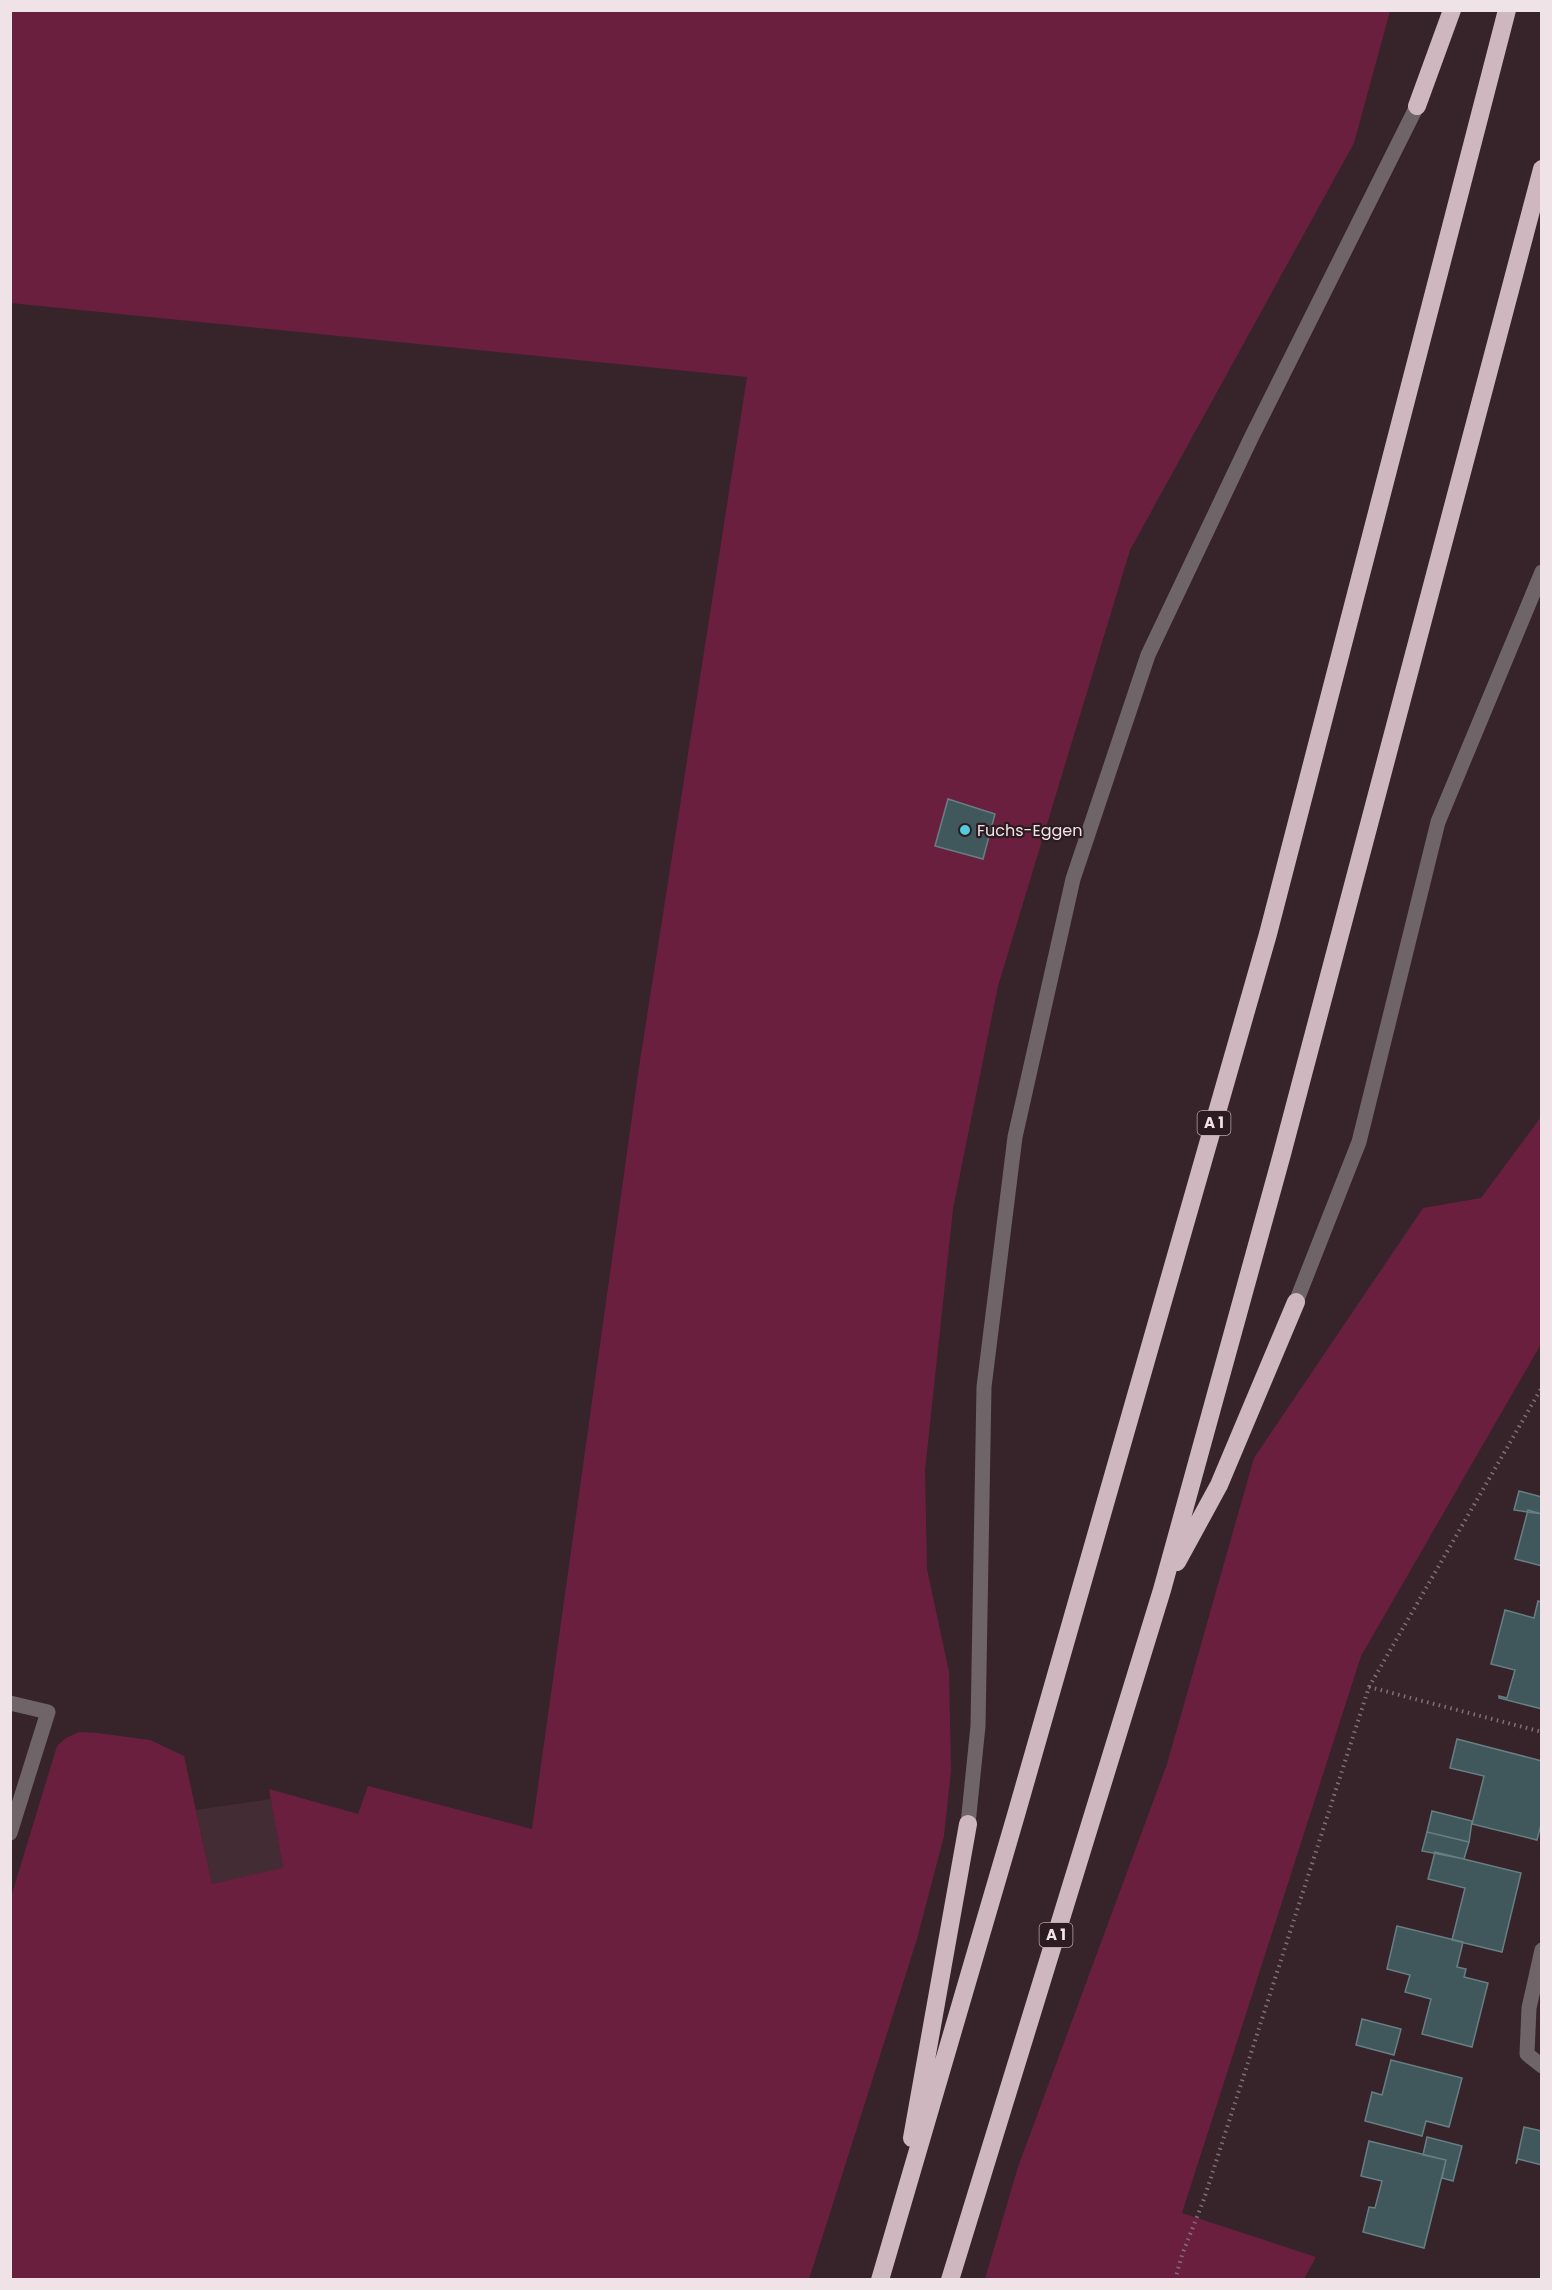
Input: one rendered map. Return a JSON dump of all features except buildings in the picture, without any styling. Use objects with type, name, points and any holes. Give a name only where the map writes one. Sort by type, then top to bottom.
[{"type":"highway","points":[[1417,106],[1452,10]]},
{"type":"highway","name":"A 1","points":[[880,2280],[1268,934],[1507,10]]},
{"type":"highway","name":"A 1","points":[[950,2280],[1162,1590],[1282,1154],[1542,169]]},
{"type":"highway","points":[[1162,1590],[1219,1485],[1296,1302]]},
{"type":"highway","points":[[896,2230],[968,1824]]},
{"type":"street","points":[[968,1824],[978,1726],[984,1387],[1015,1137],[1073,879],[1148,655],[1252,436],[1417,106]]},
{"type":"street","points":[[1296,1302],[1359,1142],[1438,822],[1542,572]]},
{"type":"street","points":[[10,1703],[48,1712],[10,1833]]},
{"type":"street","points":[[1542,1950],[1528,2007],[1527,2054],[1542,2066]]},
{"type":"path","points":[[1175,2280],[1182,2254],[1208,2187],[1369,1687],[1542,1388]]},
{"type":"path","points":[[1369,1687],[1542,1732]]},
{"type":"shaded area","points":[[11,11],[1390,11],[1354,143],[1130,550],[998,986],[953,1209],[925,1470],[927,1569],[949,1672],[951,1771],[944,1836],[917,1939],[809,2279],[11,2280],[11,1897],[57,1746],[66,1738],[79,1732],[150,1740],[184,1756],[212,1884],[283,1868],[269,1789],[358,1814],[368,1786],[532,1829],[638,1074],[747,377],[11,303]]},
{"type":"shaded area","points":[[1541,1117],[1541,1344],[1361,1656],[1182,2213],[1316,2257],[1304,2279],[985,2279],[1018,2167],[1167,1764],[1254,1458],[1423,1208],[1481,1198]]},
{"type":"shaded area","points":[[271,1799],[283,1869],[212,1884],[196,1810]]},
{"type":"place","name":"Fuchs-Eggen","points":[[965,830]]}]
